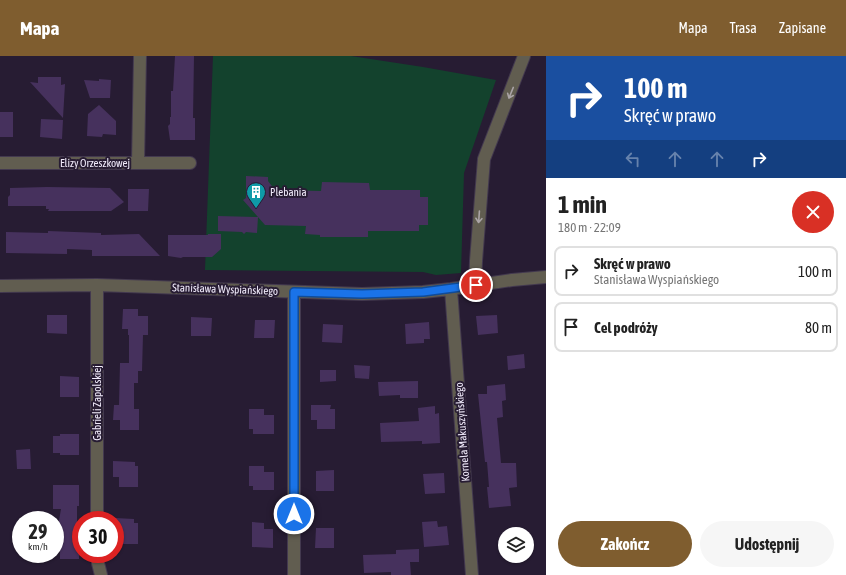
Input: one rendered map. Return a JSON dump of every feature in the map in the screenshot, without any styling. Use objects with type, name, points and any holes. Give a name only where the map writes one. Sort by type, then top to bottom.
[{"type":"street","points":[[138,163],[140,56]]},
{"type":"street","points":[[476,285],[476,261],[484,159],[524,56]]},
{"type":"street","name":"Elizy Orzeszkowej","points":[[0,163],[190,163]]},
{"type":"street","name":"Stanisława Wyspiańskiego","points":[[0,286],[97,285],[362,294],[451,289],[512,280],[546,277]]},
{"type":"street","name":"Gabrieli Zapolskiej","points":[[97,285],[97,511]]},
{"type":"street","name":"Kornela Makuszyńskiego","points":[[451,289],[472,575]]},
{"type":"street","points":[[294,292],[294,575]]},
{"type":"street","points":[[98,563],[101,575]]},
{"type":"green space","points":[[213,56],[351,56],[496,80],[464,173],[461,273],[436,275],[423,272],[205,270]]},
{"type":"building","points":[[175,56],[194,56],[193,118],[195,118],[195,140],[170,140],[168,126],[170,124],[171,117],[171,91],[173,91]]},
{"type":"building","points":[[38,77],[61,77],[61,85],[65,84],[63,118],[30,82],[38,83]]},
{"type":"building","points":[[99,79],[111,80],[110,98],[90,98],[84,80],[99,81]]},
{"type":"building","points":[[99,105],[116,121],[116,135],[103,134],[102,137],[87,136],[88,114]]},
{"type":"building","points":[[0,112],[13,112],[13,137],[0,137]]},
{"type":"building","points":[[41,119],[63,120],[62,139],[40,137]]},
{"type":"building","points":[[246,176],[268,177],[268,181],[275,190],[321,191],[322,182],[369,183],[370,190],[420,190],[420,197],[428,197],[428,225],[419,225],[419,231],[368,231],[368,237],[320,237],[320,235],[305,234],[306,226],[265,225],[243,200],[246,198]]},
{"type":"building","points":[[10,188],[110,188],[124,202],[111,211],[48,211],[49,209],[46,209],[46,206],[8,206]]},
{"type":"building","points":[[128,189],[149,189],[148,211],[128,211]]},
{"type":"building","points":[[218,216],[258,217],[257,233],[246,232],[244,234],[242,232],[218,231]]},
{"type":"building","points":[[48,231],[101,233],[101,235],[139,234],[160,256],[92,256],[92,250],[67,249],[67,254],[6,253],[6,232],[48,233]]},
{"type":"building","points":[[221,234],[221,249],[212,257],[181,258],[168,256],[168,235]]},
{"type":"building","points":[[123,309],[138,309],[138,316],[148,316],[148,335],[143,335],[142,371],[138,371],[138,383],[134,383],[134,409],[139,409],[139,430],[120,430],[120,420],[113,420],[114,405],[119,405],[120,363],[129,363],[128,329],[122,329]]},
{"type":"building","points":[[47,315],[67,315],[67,334],[47,333]]},
{"type":"building","points":[[497,315],[498,333],[478,335],[476,316]]},
{"type":"building","points":[[191,317],[212,318],[211,336],[191,336]]},
{"type":"building","points":[[255,320],[275,320],[274,338],[254,338]]},
{"type":"building","points":[[429,322],[430,339],[424,339],[424,343],[406,344],[405,324]]},
{"type":"building","points":[[323,324],[343,325],[342,343],[322,342]]},
{"type":"building","points":[[524,354],[525,368],[508,370],[507,356]]},
{"type":"building","points":[[354,365],[370,366],[369,379],[355,378]]},
{"type":"building","points":[[320,370],[336,370],[336,381],[320,382]]},
{"type":"building","points":[[60,376],[79,377],[79,397],[60,397]]},
{"type":"building","points":[[418,381],[418,398],[400,398],[400,395],[379,396],[378,382]]},
{"type":"building","points":[[505,384],[506,400],[502,401],[503,417],[497,418],[501,463],[516,463],[517,487],[509,488],[511,506],[489,508],[487,462],[485,462],[478,394],[487,394],[487,386]]},
{"type":"building","points":[[311,405],[331,405],[330,409],[335,409],[335,429],[317,429],[317,420],[311,420]]},
{"type":"building","points":[[435,406],[435,414],[439,413],[440,443],[422,444],[422,441],[381,442],[380,423],[419,421],[418,408]]},
{"type":"building","points":[[249,409],[264,409],[264,415],[274,415],[274,434],[253,434],[253,429],[249,429]]},
{"type":"building","points":[[60,434],[79,434],[79,455],[60,455],[60,453],[53,453],[53,436],[60,436]]},
{"type":"building","points":[[30,449],[31,469],[17,469],[16,450]]},
{"type":"building","points":[[113,461],[135,462],[135,466],[138,466],[138,487],[119,487],[119,477],[113,477]]},
{"type":"building","points":[[249,466],[264,466],[264,472],[274,472],[274,490],[253,490],[253,486],[249,486]]},
{"type":"building","points":[[334,470],[334,491],[316,491],[316,471]]},
{"type":"building","points":[[444,473],[445,493],[425,494],[423,474]]},
{"type":"building","points":[[53,485],[79,485],[79,506],[77,506],[77,511],[72,511],[72,559],[64,559],[64,511],[61,511],[61,509],[53,509]]},
{"type":"building","points":[[124,518],[134,519],[134,523],[138,523],[138,544],[124,544]]},
{"type":"building","points":[[437,521],[438,527],[447,526],[449,545],[424,547],[422,522]]},
{"type":"building","points":[[252,522],[264,523],[264,529],[273,529],[273,548],[252,547]]},
{"type":"building","points":[[316,528],[334,528],[334,548],[315,548]]},
{"type":"building","points":[[419,549],[419,562],[410,562],[411,575],[391,575],[391,572],[364,573],[363,555],[396,554],[396,550]]},
{"type":"place","name":"Plebania","points":[[256,209]]},
{"type":"route","points":[[294,514],[294,292],[362,294],[423,292],[476,285]]}]
